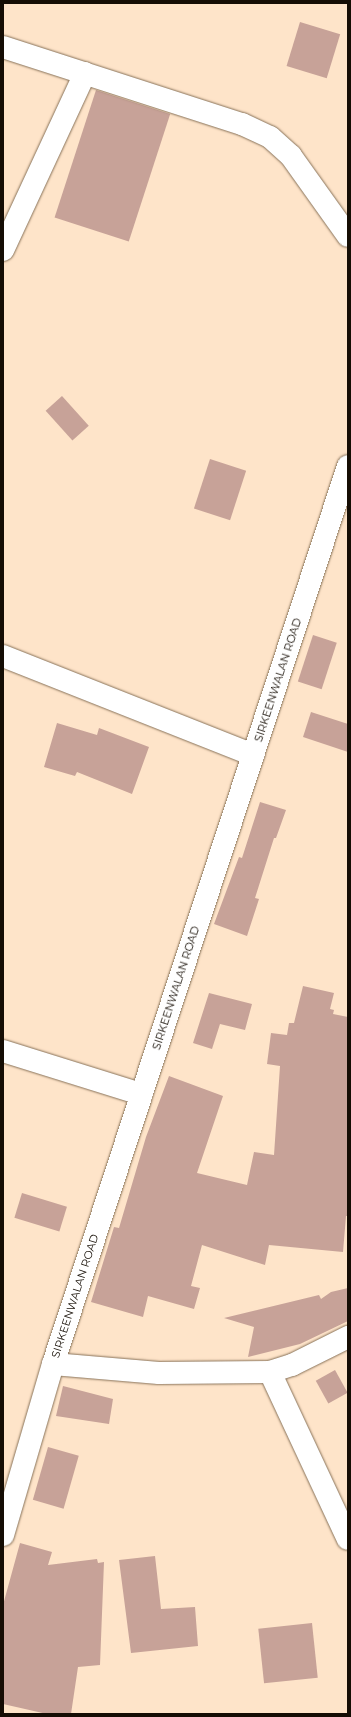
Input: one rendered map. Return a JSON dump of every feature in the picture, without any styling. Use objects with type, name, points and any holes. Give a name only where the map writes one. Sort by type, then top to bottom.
[{"type":"street","points":[[3,47],[242,124],[270,137],[291,156],[348,236]]},
{"type":"street","points":[[3,250],[85,73]]},
{"type":"street","name":"SIRKEENWALAN ROAD","points":[[3,1535],[7,1510],[53,1364],[348,466]]},
{"type":"street","points":[[3,656],[253,756]]},
{"type":"street","points":[[3,1051],[141,1094]]},
{"type":"street","points":[[53,1364],[159,1373],[270,1372],[317,1354],[348,1337]]},
{"type":"street","points":[[270,1372],[348,1539]]},
{"type":"building","points":[[300,22],[340,34],[327,78],[287,66]]},
{"type":"building","points":[[96,90],[170,114],[129,242],[55,217]]},
{"type":"building","points":[[62,396],[89,426],[72,440],[46,411]]},
{"type":"building","points":[[210,459],[246,471],[230,520],[194,508]]},
{"type":"building","points":[[313,635],[337,643],[322,689],[298,682]]},
{"type":"building","points":[[311,712],[348,724],[348,752],[303,737]]},
{"type":"building","points":[[57,723],[97,735],[99,728],[149,747],[132,794],[77,772],[75,776],[44,767]]},
{"type":"building","points":[[260,802],[286,810],[276,838],[274,838],[255,898],[259,899],[247,936],[214,924],[239,857],[242,858]]},
{"type":"building","points":[[303,986],[334,993],[330,1009],[334,1010],[333,1014],[348,1017],[348,1216],[346,1216],[343,1252],[269,1245],[265,1265],[202,1245],[191,1286],[200,1288],[194,1309],[148,1296],[143,1317],[91,1302],[114,1227],[119,1228],[146,1137],[169,1076],[223,1096],[197,1173],[247,1185],[254,1152],[274,1155],[280,1066],[267,1064],[271,1033],[287,1035],[289,1023],[294,1023]]},
{"type":"building","points":[[209,993],[252,1004],[245,1030],[220,1024],[212,1049],[193,1043]]},
{"type":"building","points":[[22,1193],[67,1207],[59,1232],[14,1218]]},
{"type":"building","points":[[348,1288],[348,1321],[300,1344],[248,1357],[254,1327],[224,1318],[319,1295],[321,1299],[331,1292]]},
{"type":"building","points":[[335,1370],[348,1393],[328,1403],[316,1381]]},
{"type":"building","points":[[63,1386],[113,1399],[109,1424],[56,1416]]},
{"type":"building","points":[[48,1447],[79,1456],[64,1509],[33,1500]]},
{"type":"building","points":[[20,1543],[52,1552],[48,1565],[97,1559],[98,1563],[104,1562],[100,1665],[78,1667],[71,1714],[47,1714],[3,1704],[3,1605]]},
{"type":"building","points":[[155,1556],[161,1609],[195,1607],[198,1646],[131,1653],[119,1560]]},
{"type":"building","points":[[312,1623],[318,1678],[264,1683],[258,1629]]}]
